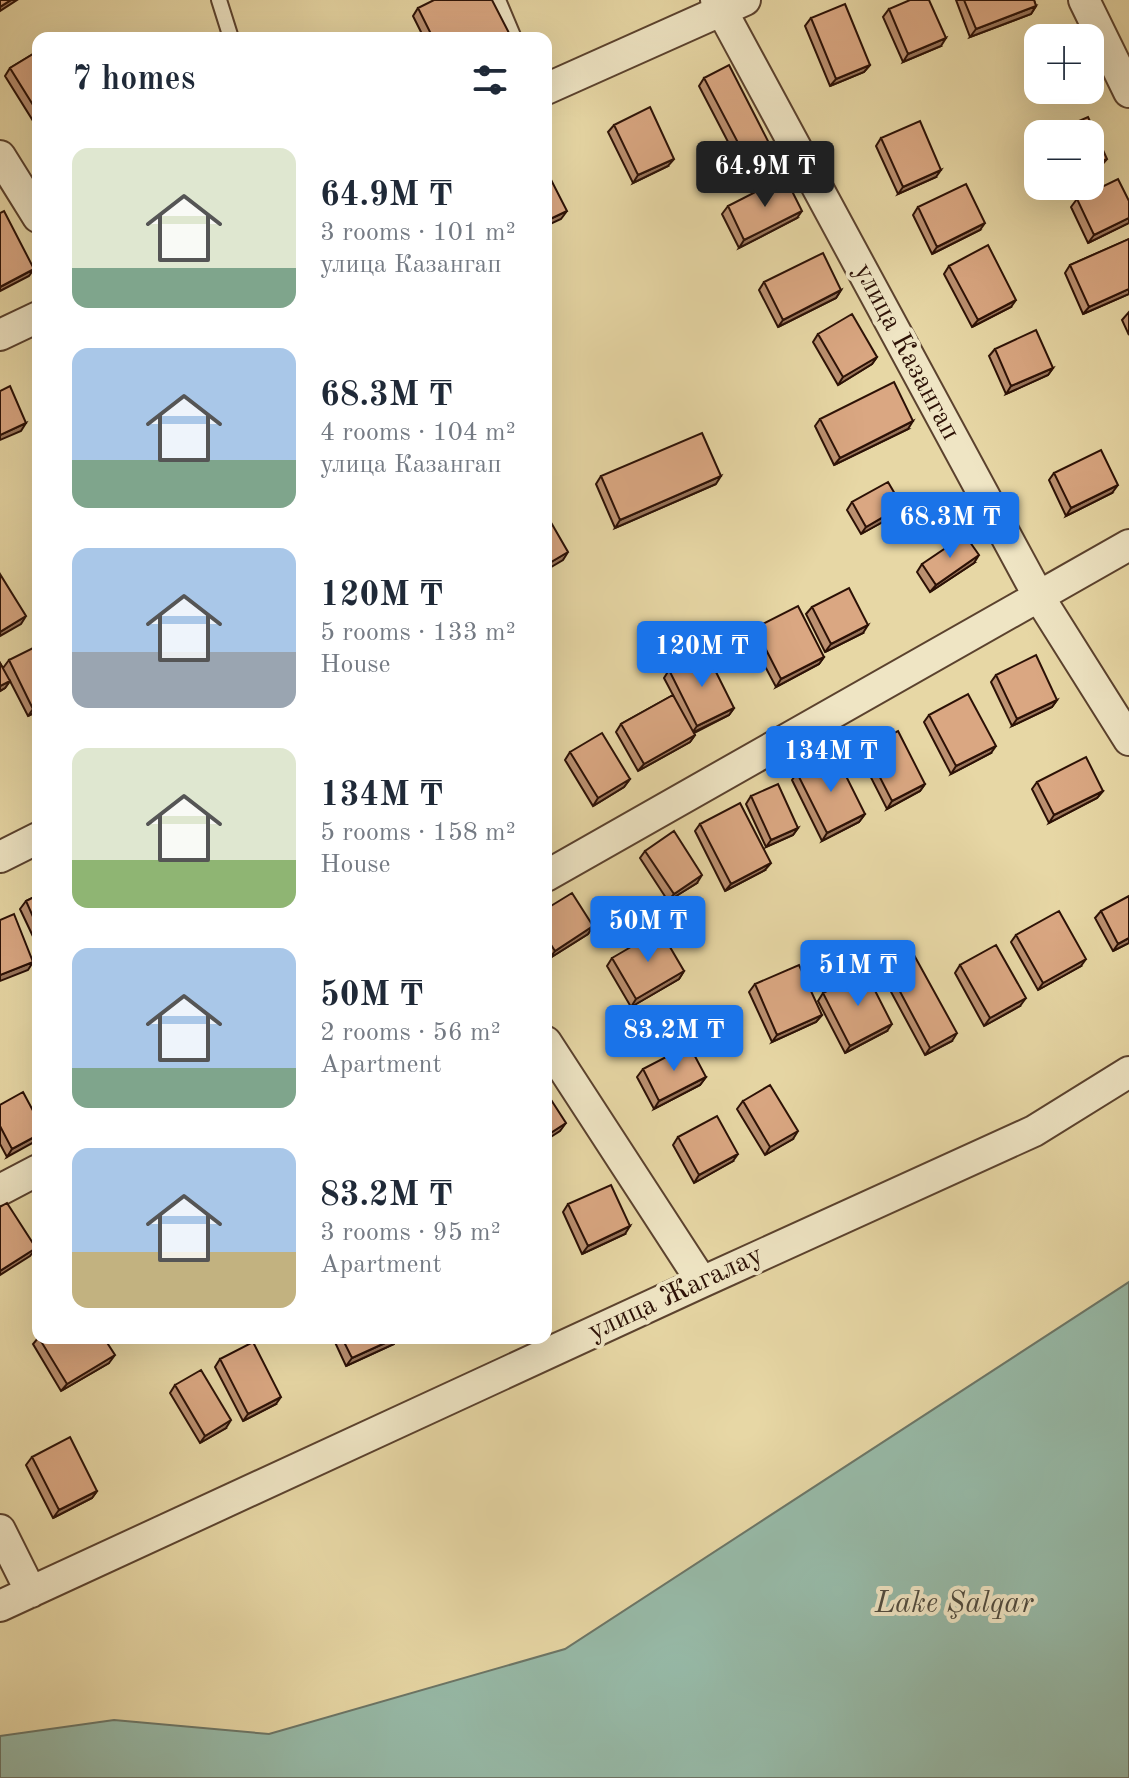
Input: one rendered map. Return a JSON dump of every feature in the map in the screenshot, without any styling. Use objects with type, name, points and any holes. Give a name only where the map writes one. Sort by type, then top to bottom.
[{"type":"street","points":[[1084,0],[1129,92]]},
{"type":"street","points":[[552,86],[728,3]]},
{"type":"street","name":"улица Казангап","points":[[728,3],[1039,597],[1129,740]]},
{"type":"street","points":[[0,156],[32,207]]},
{"type":"street","points":[[0,335],[32,320]]},
{"type":"street","points":[[552,873],[1129,545]]},
{"type":"street","points":[[0,857],[32,841]]},
{"type":"street","points":[[552,1051],[702,1282]]},
{"type":"street","name":"улица Жагалау","points":[[0,1606],[1034,1131],[1129,1072]]},
{"type":"street","points":[[0,1190],[32,1173]]},
{"type":"street","points":[[0,1530],[31,1592]]},
{"type":"lane","points":[[219,0],[229,32]]},
{"type":"lane","points":[[498,0],[511,32]]},
{"type":"water","name":"Lake Şalqar","points":[[1129,1282],[1129,1778],[0,1778],[0,1736],[114,1720],[269,1734],[565,1649]]},
{"type":"building","points":[[434,0],[492,0],[508,32],[430,32],[418,8]]},
{"type":"building","points":[[910,0],[929,0],[946,38],[908,54],[889,9]]},
{"type":"building","points":[[964,0],[1034,0],[1036,6],[976,29]]},
{"type":"building","points":[[845,4],[870,65],[836,79],[811,18]]},
{"type":"building","points":[[32,55],[32,103],[10,68]]},
{"type":"building","points":[[729,65],[770,145],[746,158],[704,78]]},
{"type":"building","points":[[650,107],[674,159],[638,175],[614,125]]},
{"type":"building","points":[[920,121],[941,170],[903,187],[881,138]]},
{"type":"building","points":[[785,177],[802,211],[744,240],[728,206]]},
{"type":"building","points":[[1118,179],[1129,201],[1129,218],[1094,235],[1077,200],[1104,200],[1104,186]]},
{"type":"building","points":[[552,182],[567,211],[552,218]]},
{"type":"building","points":[[966,184],[985,223],[937,247],[918,207]]},
{"type":"building","points":[[4,211],[32,270],[0,287],[0,213]]},
{"type":"building","points":[[1129,239],[1129,289],[1089,307],[1070,265]]},
{"type":"building","points":[[988,245],[1016,300],[978,320],[949,266]]},
{"type":"building","points":[[823,253],[841,290],[783,320],[764,282]]},
{"type":"building","points":[[852,314],[877,357],[843,377],[818,334]]},
{"type":"building","points":[[1036,330],[1053,368],[1011,386],[995,349]]},
{"type":"building","points":[[894,382],[913,421],[840,458],[820,419]]},
{"type":"building","points":[[10,386],[26,423],[0,435],[0,391]]},
{"type":"building","points":[[702,433],[721,476],[620,520],[601,476]]},
{"type":"building","points":[[1101,450],[1118,485],[1071,508],[1054,473]]},
{"type":"building","points":[[888,482],[902,506],[866,527],[852,502]]},
{"type":"building","points":[[552,524],[568,552],[552,561]]},
{"type":"building","points":[[965,535],[979,555],[936,585],[922,564]]},
{"type":"building","points":[[0,574],[26,616],[0,632]]},
{"type":"building","points":[[849,588],[868,625],[831,644],[812,607]]},
{"type":"building","points":[[798,606],[824,657],[781,679],[755,628]]},
{"type":"building","points":[[32,648],[32,707],[9,660]]},
{"type":"building","points":[[706,652],[734,708],[697,726],[669,670]]},
{"type":"building","points":[[1036,655],[1057,700],[1017,719],[996,675]]},
{"type":"building","points":[[0,663],[10,681],[0,686]]},
{"type":"building","points":[[968,694],[996,746],[956,766],[929,715]]},
{"type":"building","points":[[673,695],[695,735],[644,764],[621,724]]},
{"type":"building","points":[[898,731],[925,784],[892,801],[865,748]]},
{"type":"building","points":[[602,733],[630,779],[598,798],[570,752]]},
{"type":"building","points":[[835,754],[865,814],[827,833],[797,773]]},
{"type":"building","points":[[1086,757],[1103,791],[1054,815],[1037,782]]},
{"type":"building","points":[[778,784],[798,828],[771,840],[751,796]]},
{"type":"building","points":[[740,803],[771,863],[731,884],[700,824]]},
{"type":"building","points":[[674,831],[702,875],[674,894],[645,851]]},
{"type":"building","points":[[572,893],[593,926],[555,951],[552,946],[552,905]]},
{"type":"building","points":[[1129,896],[1129,938],[1118,944],[1101,911]]},
{"type":"building","points":[[32,898],[32,914],[26,901]]},
{"type":"building","points":[[1059,911],[1086,959],[1043,983],[1016,935]]},
{"type":"building","points":[[14,914],[32,962],[0,975],[0,920]]},
{"type":"building","points":[[660,930],[684,971],[636,999],[612,958]]},
{"type":"building","points":[[996,945],[1026,998],[990,1018],[960,965]]},
{"type":"building","points":[[914,955],[957,1033],[930,1048],[888,969]]},
{"type":"building","points":[[799,965],[822,1015],[777,1035],[755,984]]},
{"type":"building","points":[[865,971],[892,1024],[850,1046],[823,993]]},
{"type":"building","points":[[689,1045],[706,1077],[659,1101],[643,1069]]},
{"type":"building","points":[[770,1085],[798,1131],[770,1147],[743,1101]]},
{"type":"building","points":[[23,1092],[32,1109],[32,1138],[12,1149],[0,1126],[0,1105]]},
{"type":"building","points":[[552,1101],[566,1123],[552,1132]]},
{"type":"building","points":[[717,1116],[738,1154],[699,1175],[678,1137]]},
{"type":"building","points":[[611,1185],[630,1226],[588,1246],[568,1204]]},
{"type":"building","points":[[7,1203],[32,1242],[32,1251],[0,1271],[0,1207]]},
{"type":"building","points":[[43,1344],[108,1344],[115,1355],[67,1384]]},
{"type":"building","points":[[254,1344],[281,1397],[248,1414],[220,1359]]},
{"type":"building","points":[[345,1344],[383,1344],[352,1358]]},
{"type":"building","points":[[201,1370],[231,1420],[205,1436],[175,1385]]},
{"type":"building","points":[[70,1437],[97,1491],[59,1510],[32,1457]]}]
